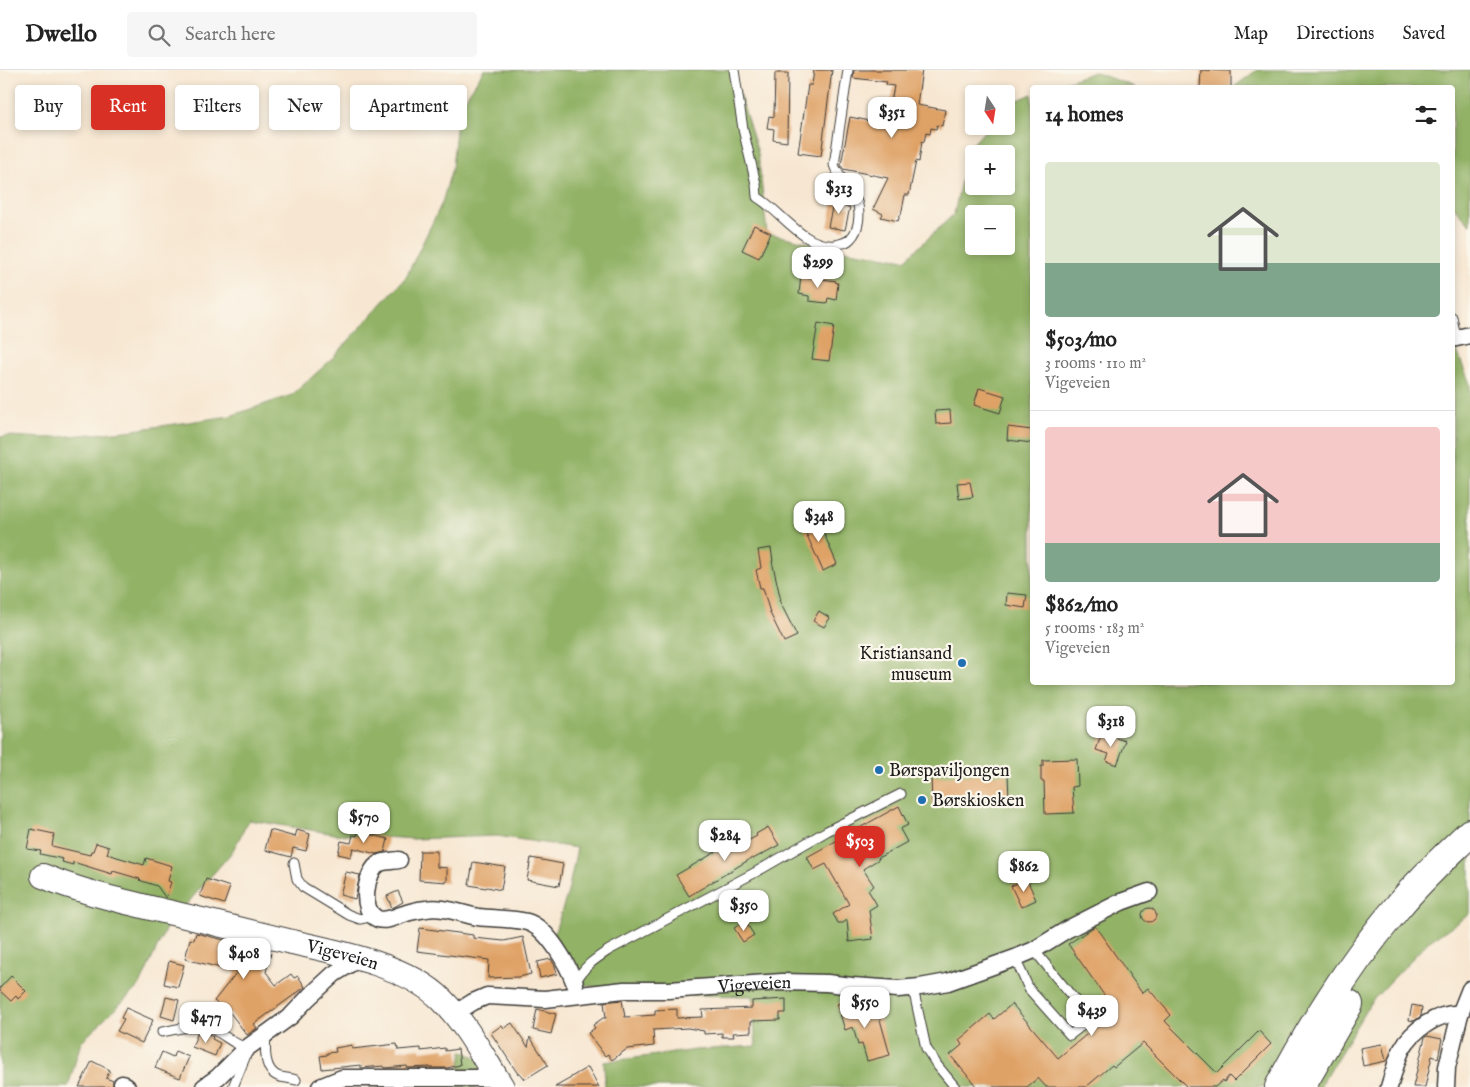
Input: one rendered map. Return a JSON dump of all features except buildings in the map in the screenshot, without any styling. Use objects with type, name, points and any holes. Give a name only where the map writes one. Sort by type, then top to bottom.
[{"type":"highway","points":[[1279,1087],[1296,1054],[1333,993],[1396,908],[1435,866],[1470,833]]},
{"type":"highway","points":[[1301,1087],[1341,1015],[1388,947],[1410,919],[1470,859]]},
{"type":"street","points":[[399,860],[380,864],[372,873],[367,887],[367,902],[374,916],[380,920],[385,920],[415,910],[438,908],[476,916],[528,922],[539,929],[554,945],[570,970],[571,990]]},
{"type":"street","name":"Vigeveien","points":[[43,876],[68,887],[114,900],[320,948],[358,958],[410,976],[442,999],[475,1042],[500,1082]]},
{"type":"street","name":"Vigeveien","points":[[454,1014],[472,1002],[487,996],[531,999],[571,990],[669,990],[782,982],[827,983],[890,989],[913,988],[948,982],[1034,950],[1068,929],[1103,911],[1149,892]]},
{"type":"street","points":[[204,1087],[218,1077],[247,1048],[291,1016],[334,974],[358,958]]},
{"type":"street","points":[[1446,1087],[1447,1067],[1460,1014],[1470,989]]},
{"type":"street","points":[[1389,1087],[1402,1049],[1416,1033],[1428,1023],[1440,1017],[1452,1013],[1460,1014]]},
{"type":"street","name":"Vigeveien","points":[[320,1087],[342,1078],[500,1082]]},
{"type":"lane","points":[[734,70],[743,129],[756,184],[757,197],[767,203],[798,232],[816,242],[829,245],[848,241],[857,227],[858,205],[834,166],[848,70]]},
{"type":"lane","points":[[1455,324],[1460,337]]},
{"type":"lane","points":[[571,990],[581,972],[592,961],[609,950],[756,872],[834,828],[902,794]]},
{"type":"lane","points":[[1396,908],[1429,860]]},
{"type":"lane","points":[[294,864],[297,879],[303,887],[349,915],[360,918],[374,916]]},
{"type":"lane","points":[[1015,958],[1029,989],[1070,1035],[1088,1020],[1084,1010],[1034,950]]},
{"type":"lane","points":[[913,988],[926,1048],[955,1087]]},
{"type":"lane","points":[[162,1032],[192,1026],[208,1027],[237,1045],[247,1048],[233,1087]]},
{"type":"lane","points":[[266,1034],[265,1054],[269,1068],[278,1076],[296,1080]]},
{"type":"green space","points":[[484,70],[732,70],[758,153],[767,233],[837,249],[905,260],[954,214],[965,163],[965,195],[1015,195],[1015,145],[972,145],[981,135],[1015,135],[1015,101],[1030,95],[1030,685],[1455,685],[1455,346],[1470,384],[1470,914],[1428,942],[1370,1003],[1320,1087],[605,1087],[604,1062],[696,1050],[756,1046],[752,996],[616,993],[575,982],[554,934],[568,892],[577,848],[497,836],[414,839],[335,834],[249,820],[232,852],[166,928],[140,985],[81,1042],[68,1087],[0,1087],[0,437],[47,438],[127,431],[230,416],[292,395],[332,359],[406,277],[442,203],[452,168],[456,130],[467,130],[467,96]]},
{"type":"green space","points":[[1257,70],[1470,70],[1470,225],[1455,208],[1455,85],[1237,85]]},
{"type":"green space","points":[[1094,72],[1130,85],[1057,85]]},
{"type":"green space","points":[[462,1051],[500,1068],[509,1087],[371,1087],[378,1083],[459,1073]]},
{"type":"place","name":"Kristiansand museum","points":[[962,663]]},
{"type":"place","name":"Børspaviljongen","points":[[879,770]]},
{"type":"place","name":"Børskiosken","points":[[922,800]]}]
